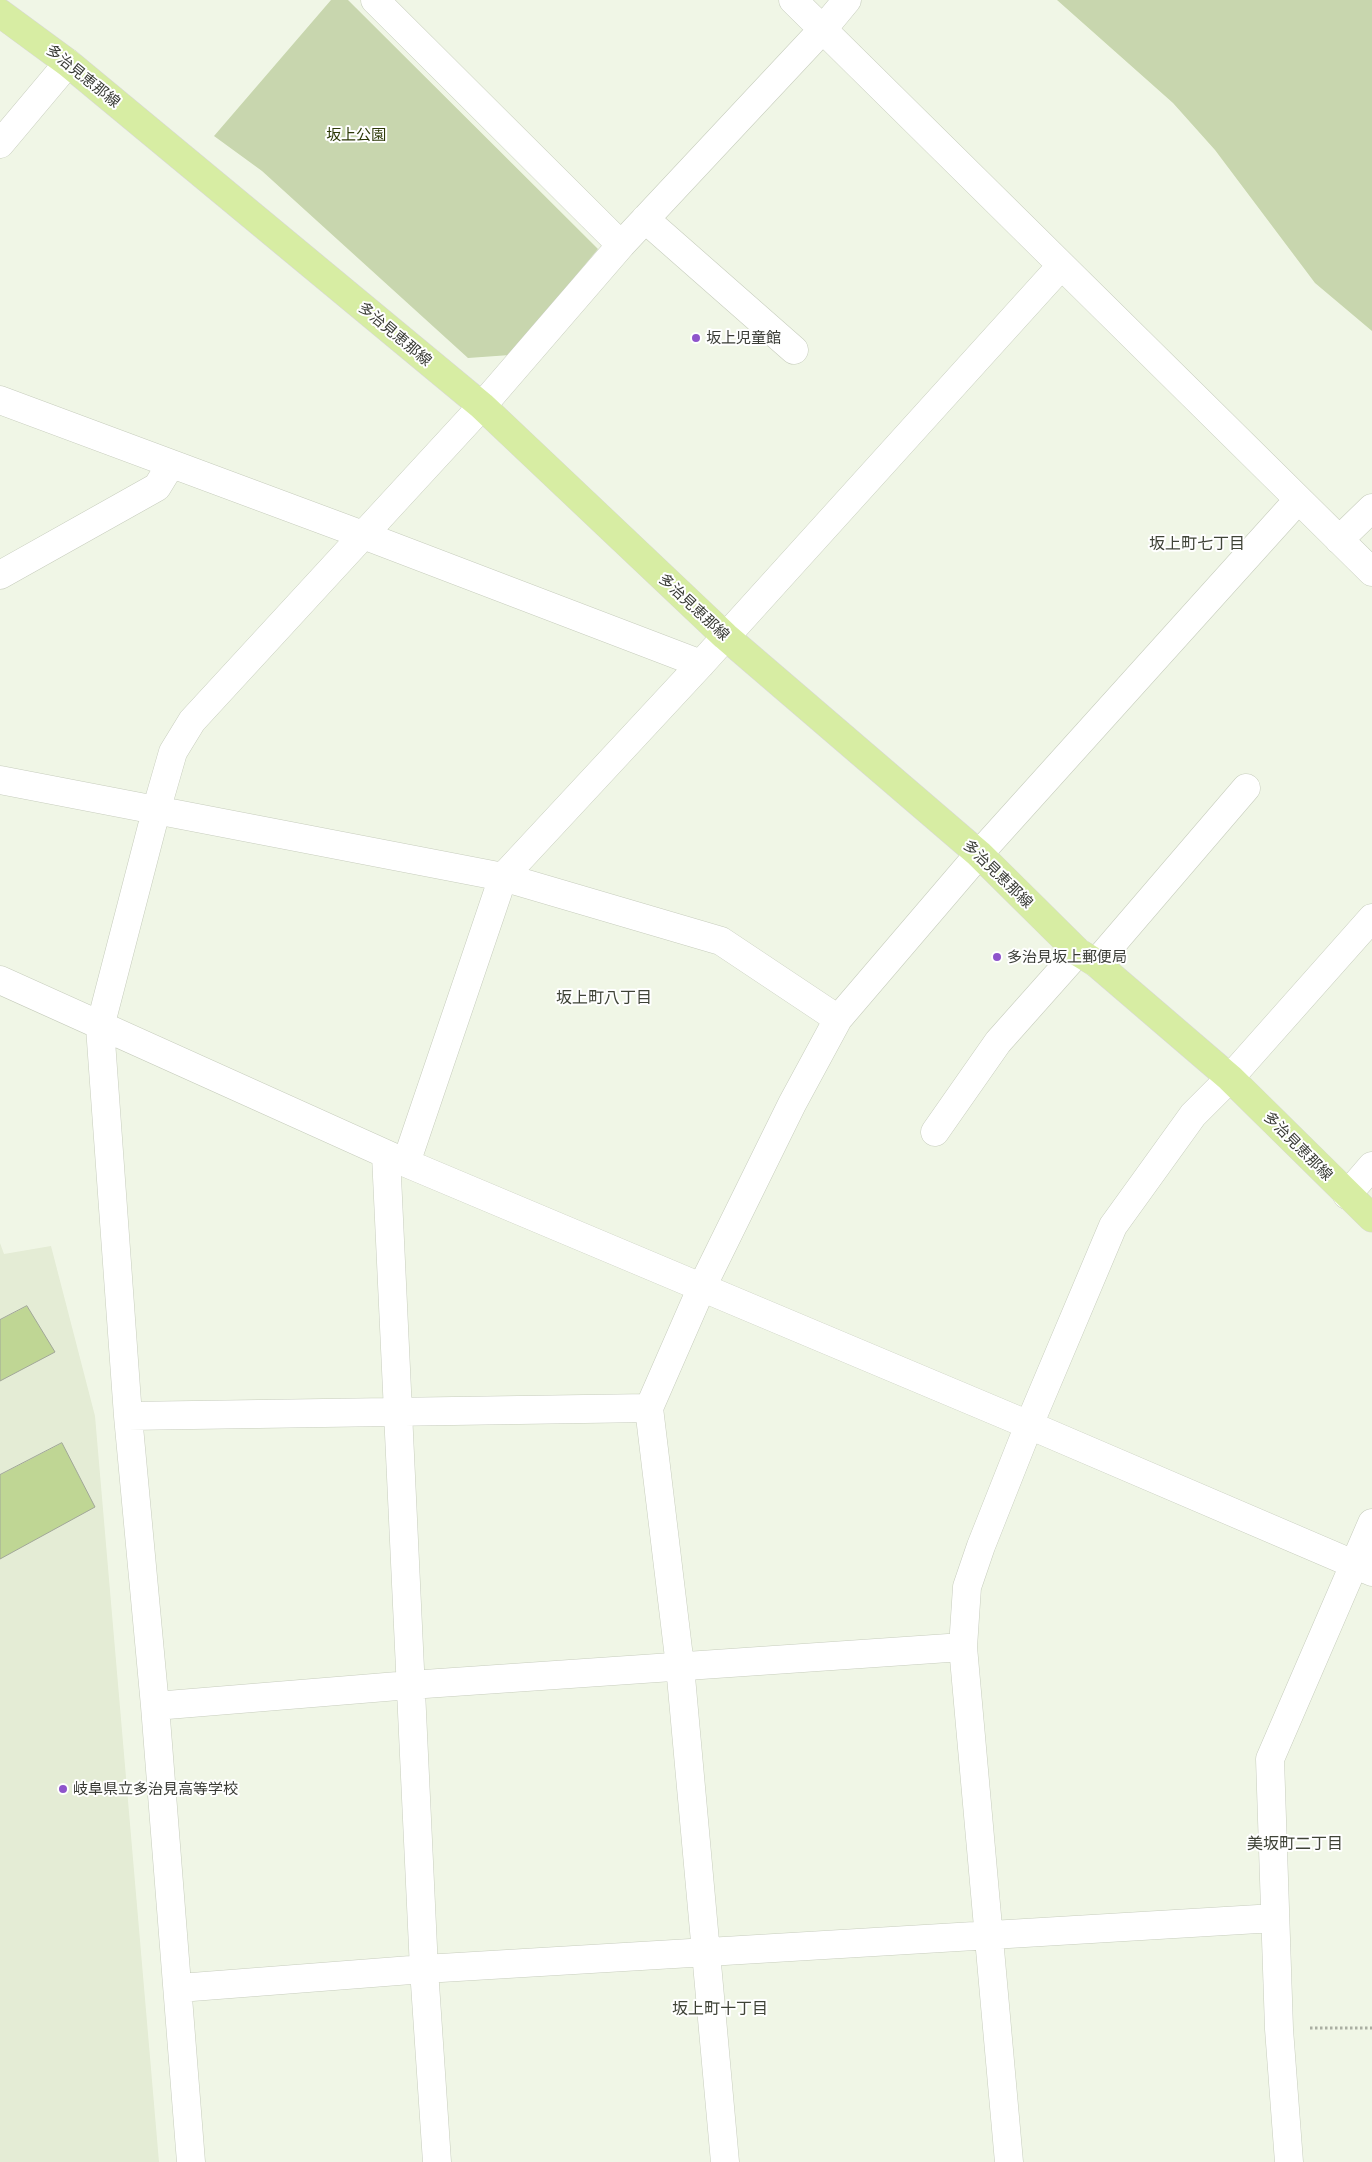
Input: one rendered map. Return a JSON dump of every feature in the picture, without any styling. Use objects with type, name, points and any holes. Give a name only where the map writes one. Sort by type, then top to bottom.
[{"type":"main road","name":"多治見恵那線","points":[[0,13],[68,62],[482,406],[725,636],[980,854],[1087,958],[1230,1078],[1372,1218]]},
{"type":"street","points":[[375,0],[621,245]]},
{"type":"street","points":[[793,0],[1372,572]]},
{"type":"street","points":[[192,2162],[155,1706],[128,1416],[100,1027],[173,752],[192,720],[482,406],[621,245],[823,29],[847,0]]},
{"type":"street","points":[[0,144],[68,62]]},
{"type":"street","points":[[646,219],[794,350]]},
{"type":"street","points":[[437,2162],[424,1969],[398,1412],[396,1159],[503,877],[701,664],[1061,266]]},
{"type":"street","points":[[0,400],[363,535],[701,664]]},
{"type":"street","points":[[0,575],[157,488],[171,464]]},
{"type":"street","points":[[725,2162],[680,1666],[649,1408],[701,1289],[792,1104],[838,1019],[980,854],[1298,500]]},
{"type":"street","points":[[1339,540],[1372,508]]},
{"type":"street","points":[[0,780],[503,877],[722,942],[838,1019]]},
{"type":"street","points":[[935,1132],[998,1042],[1087,958],[1246,788]]},
{"type":"street","points":[[1009,2162],[963,1647],[967,1587],[981,1546],[1029,1425],[1112,1226],[1193,1115],[1230,1078],[1372,918]]},
{"type":"street","points":[[0,980],[100,1027],[396,1159],[701,1289],[1029,1425],[1363,1568]]},
{"type":"street","points":[[1347,1195],[1372,1166]]},
{"type":"street","points":[[128,1416],[649,1408]]},
{"type":"street","points":[[1289,2162],[1279,2028],[1270,1759],[1363,1568],[1372,1524]]},
{"type":"street","points":[[155,1706],[410,1685],[963,1647]]},
{"type":"street","points":[[179,1988],[424,1969],[1274,1918]]},
{"type":"path","points":[[1279,2028],[1372,2028]]},
{"type":"shaded area","name":"岐阜県立多治見高等学校","points":[[0,1243],[4,1254],[51,1246],[95,1416],[159,2162],[0,2162]]},
{"type":"green space","name":"坂上公園","points":[[331,0],[348,0],[598,249],[510,355],[468,358],[262,171],[214,136]]},
{"type":"green space","points":[[1057,0],[1372,0],[1372,331],[1315,283],[1215,150],[1173,103]]},
{"type":"building","points":[[27,1306],[55,1352],[0,1381],[0,1320]]},
{"type":"building","points":[[62,1443],[95,1507],[0,1559],[0,1475]]},
{"type":"place","name":"坂上児童館","points":[[696,338]]},
{"type":"place","name":"多治見坂上郵便局","points":[[997,957]]},
{"type":"place","name":"岐阜県立多治見高等学校","points":[[63,1789]]},
{"type":"district","name":"坂上町七丁目","points":[[1197,544]]},
{"type":"district","name":"坂上町八丁目","points":[[604,998]]},
{"type":"district","name":"美坂町二丁目","points":[[1295,1844]]},
{"type":"district","name":"坂上町十丁目","points":[[720,2009]]}]
